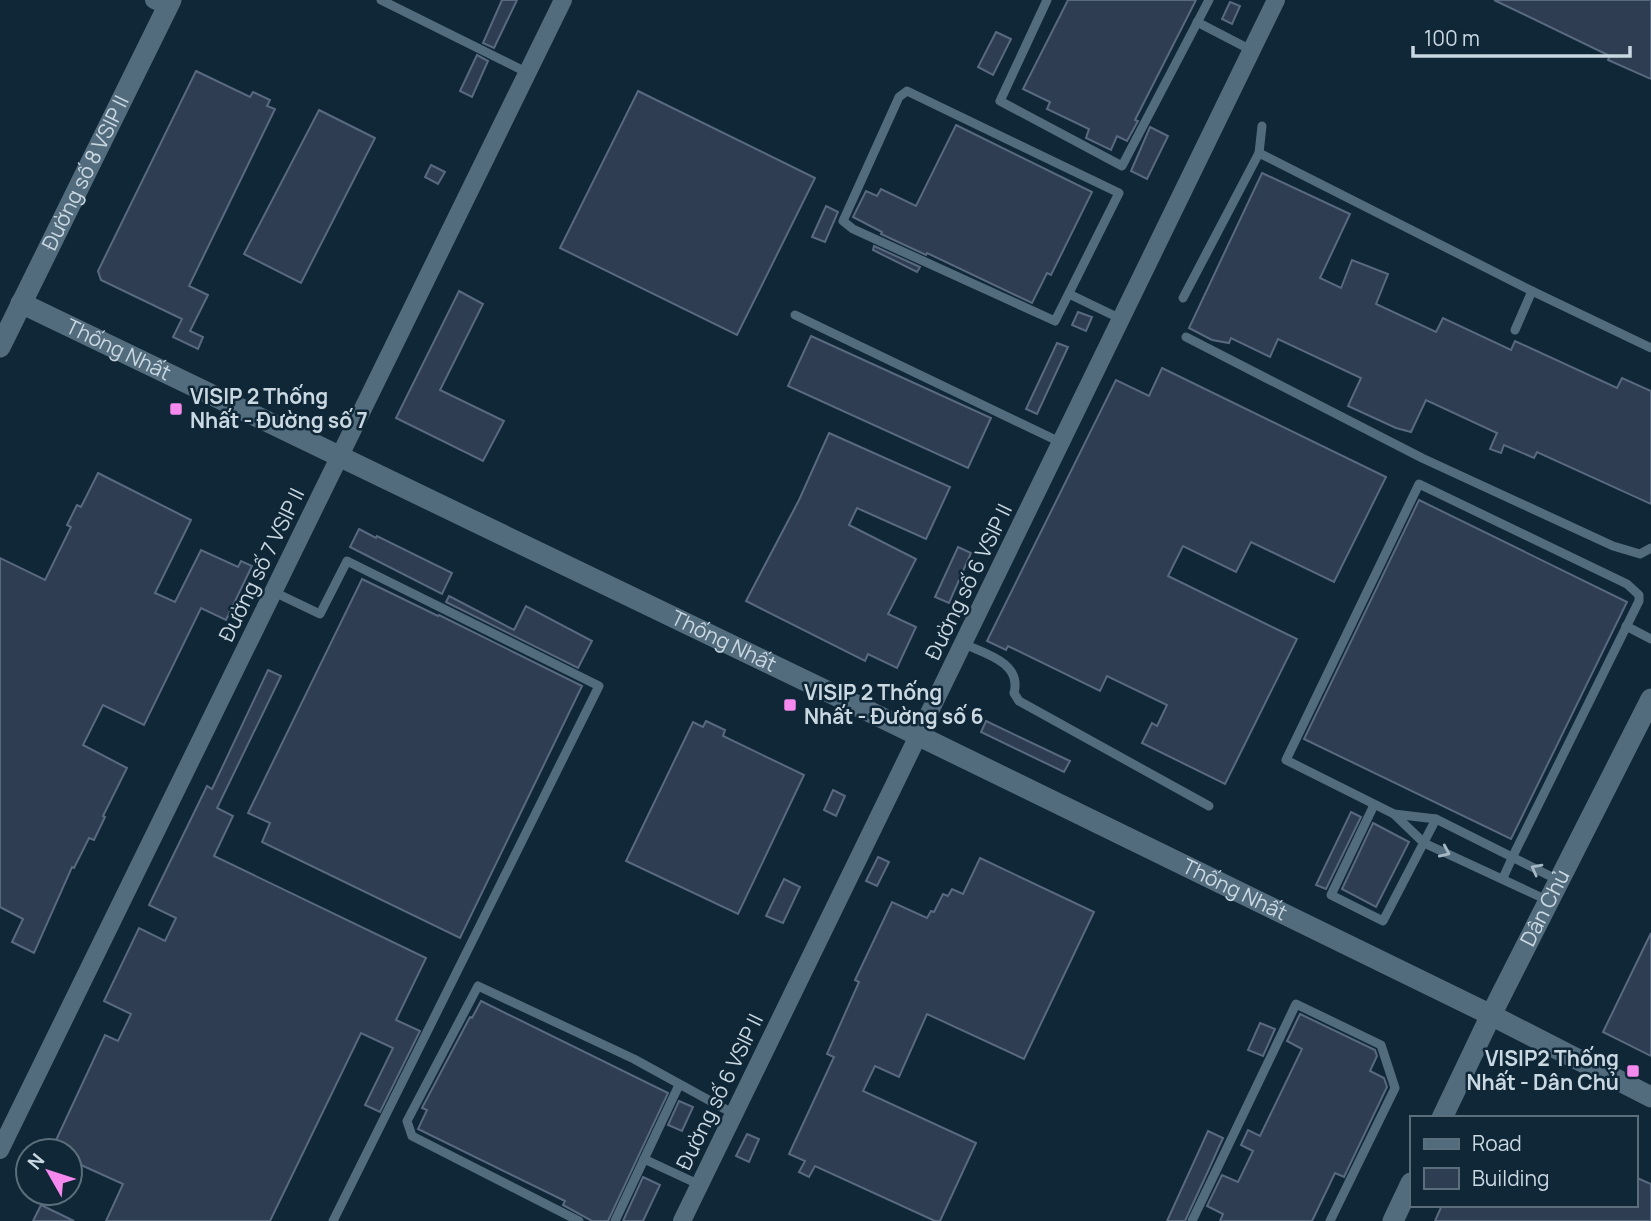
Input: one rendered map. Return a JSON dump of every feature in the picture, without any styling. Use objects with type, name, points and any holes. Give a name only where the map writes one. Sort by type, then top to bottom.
[{"type":"street","name":"Đường số 7 VSIP II","points":[[0,1150],[563,0]]},
{"type":"street","name":"Đường số 6 VSIP II","points":[[682,1221],[1276,0]]},
{"type":"street","name":"Đường số 8 VSIP II","points":[[0,347],[164,2]]},
{"type":"street","name":"Thống Nhất","points":[[21,303],[920,736],[1491,1015],[1651,1097]]},
{"type":"street","name":"Dân Chủ","points":[[1443,1116],[1651,699]]},
{"type":"street","points":[[1393,1221],[1410,1185]]},
{"type":"lane","points":[[381,0],[528,73]]},
{"type":"lane","points":[[1047,0],[1000,101],[1122,166],[1209,0]]},
{"type":"lane","points":[[1197,22],[1252,51]]},
{"type":"lane","points":[[907,91],[1119,192],[1069,294],[1055,321],[853,229],[843,221],[899,97],[907,91]]},
{"type":"lane","points":[[1183,298],[1259,153],[1262,126]]},
{"type":"lane","points":[[1259,153],[1651,348]]},
{"type":"lane","points":[[1515,330],[1532,291]]},
{"type":"lane","points":[[1069,294],[1122,319]]},
{"type":"lane","points":[[795,315],[1062,443]]},
{"type":"lane","points":[[1186,337],[1422,458],[1612,546],[1640,554],[1651,548]]},
{"type":"lane","points":[[1503,878],[1513,856],[1626,626],[1639,595],[1626,584],[1419,484],[1286,760],[1394,814],[1436,819],[1513,856],[1559,881]]},
{"type":"lane","points":[[274,592],[320,614],[346,561],[599,686],[334,1221]]},
{"type":"lane","points":[[1626,626],[1651,639]]},
{"type":"lane","points":[[964,644],[998,659],[1009,668],[1015,675],[1017,683],[1014,693],[1019,701],[1209,806]]},
{"type":"lane","points":[[1374,805],[1331,895],[1383,920],[1436,819]]},
{"type":"lane","points":[[1394,814],[1424,843],[1549,901]]},
{"type":"lane","points":[[579,1221],[412,1136],[407,1121],[478,986],[634,1059],[734,1114]]},
{"type":"lane","points":[[1192,1221],[1296,1004],[1381,1045],[1395,1088],[1330,1221]]},
{"type":"lane","points":[[615,1221],[679,1085]]},
{"type":"lane","points":[[645,1159],[700,1185]]},
{"type":"building","points":[[502,0],[517,0],[494,48],[483,43]]},
{"type":"building","points":[[1068,0],[1196,0],[1127,141],[1117,136],[1111,150],[1086,138],[1089,129],[1047,109],[1050,102],[1023,89]]},
{"type":"building","points":[[1494,0],[1651,0],[1651,79],[1608,60],[1610,56]]},
{"type":"building","points":[[1230,2],[1240,6],[1232,24],[1222,19]]},
{"type":"building","points":[[996,32],[1011,39],[993,75],[978,67]]},
{"type":"building","points":[[477,55],[488,61],[472,97],[460,91]]},
{"type":"building","points":[[196,71],[250,97],[253,92],[270,100],[267,106],[275,109],[189,286],[208,295],[190,331],[203,337],[198,349],[173,337],[182,319],[101,280],[98,271]]},
{"type":"building","points":[[638,91],[815,178],[737,335],[560,248]]},
{"type":"building","points":[[319,110],[375,138],[301,283],[244,254]]},
{"type":"building","points":[[956,125],[1092,192],[1051,275],[1047,273],[1032,303],[881,234],[882,232],[853,217],[866,191],[877,196],[881,189],[916,206]]},
{"type":"building","points":[[1150,127],[1168,136],[1147,179],[1131,171]]},
{"type":"building","points":[[431,165],[445,172],[438,184],[425,177]]},
{"type":"building","points":[[1262,173],[1350,214],[1320,278],[1341,288],[1352,260],[1388,274],[1376,304],[1436,332],[1443,318],[1511,350],[1515,341],[1617,388],[1622,378],[1651,391],[1651,504],[1537,452],[1534,458],[1504,445],[1501,453],[1490,449],[1497,433],[1426,400],[1411,432],[1396,428],[1348,406],[1361,378],[1278,339],[1270,357],[1231,338],[1229,343],[1212,340],[1189,328]]},
{"type":"building","points":[[826,206],[838,212],[825,242],[812,237]]},
{"type":"building","points":[[874,246],[920,267],[917,272],[873,250]]},
{"type":"building","points":[[459,291],[483,304],[440,390],[504,421],[483,461],[396,418]]},
{"type":"building","points":[[1078,312],[1092,317],[1086,331],[1072,325]]},
{"type":"building","points":[[811,336],[991,418],[968,468],[788,386]]},
{"type":"building","points":[[1057,343],[1068,347],[1037,414],[1026,409]]},
{"type":"building","points":[[1162,368],[1386,477],[1334,582],[1251,542],[1236,572],[1183,546],[1168,576],[1297,639],[1225,784],[1142,743],[1152,723],[1157,726],[1167,705],[1107,676],[1100,691],[1008,646],[1006,650],[987,641],[1116,380],[1149,396]]},
{"type":"building","points":[[829,433],[950,487],[926,539],[857,508],[849,525],[916,559],[888,614],[916,627],[897,668],[868,654],[865,661],[746,601],[799,500]]},
{"type":"building","points":[[98,473],[191,520],[155,593],[175,602],[201,550],[238,567],[241,561],[252,566],[226,620],[201,608],[144,725],[103,705],[83,745],[127,768],[94,840],[89,838],[74,868],[72,867],[34,953],[12,942],[23,919],[0,907],[0,558],[45,580],[71,527],[67,525],[77,505],[81,507]]},
{"type":"building","points":[[1419,500],[1627,602],[1511,839],[1304,739]]},
{"type":"building","points":[[359,529],[452,573],[442,594],[350,547]]},
{"type":"building","points":[[958,547],[971,553],[949,603],[935,597]]},
{"type":"building","points":[[362,579],[582,686],[460,938],[262,842],[270,823],[248,813]]},
{"type":"building","points":[[449,596],[514,630],[526,606],[592,641],[578,668],[446,602]]},
{"type":"building","points":[[268,670],[281,676],[217,808],[233,816],[214,856],[426,958],[396,1020],[420,1031],[380,1112],[365,1105],[393,1048],[361,1033],[270,1221],[106,1221],[123,1184],[84,1166],[84,1137],[58,1137],[105,1035],[118,1041],[131,1014],[104,1001],[139,928],[165,941],[176,918],[149,905],[207,786],[212,789]]},
{"type":"building","points":[[706,721],[725,730],[723,736],[804,775],[738,914],[626,861],[693,722],[703,727]]},
{"type":"building","points":[[986,721],[1070,761],[1064,772],[981,732]]},
{"type":"building","points":[[833,790],[845,796],[836,816],[824,810]]},
{"type":"building","points":[[1351,812],[1361,817],[1326,889],[1316,885]]},
{"type":"building","points":[[1373,823],[1409,842],[1376,907],[1342,889]]},
{"type":"building","points":[[878,857],[889,862],[877,886],[866,881]]},
{"type":"building","points":[[980,858],[1094,912],[1024,1059],[927,1014],[899,1077],[875,1066],[863,1091],[976,1143],[940,1221],[935,1221],[815,1166],[809,1177],[799,1172],[805,1161],[789,1154],[834,1057],[827,1054],[859,982],[855,980],[892,902],[927,918],[931,911],[934,912],[943,894],[948,896],[952,889],[963,894]]},
{"type":"building","points":[[784,879],[800,887],[783,923],[766,916]]},
{"type":"building","points":[[1651,933],[1651,1056],[1603,1032]]},
{"type":"building","points":[[481,1001],[668,1093],[608,1221],[592,1221],[563,1205],[565,1201],[418,1129],[427,1110],[422,1108]]},
{"type":"building","points":[[1300,1014],[1375,1050],[1377,1056],[1370,1071],[1384,1078],[1387,1087],[1344,1177],[1335,1173],[1312,1221],[1220,1221],[1223,1214],[1207,1206],[1222,1175],[1238,1182],[1253,1151],[1241,1145],[1248,1130],[1260,1136],[1302,1049],[1287,1041]]},
{"type":"building","points":[[1260,1023],[1275,1029],[1263,1056],[1248,1050]]},
{"type":"building","points":[[679,1101],[693,1107],[682,1131],[668,1125]]},
{"type":"building","points":[[1208,1131],[1223,1138],[1209,1169],[1185,1221],[1167,1221]]},
{"type":"building","points":[[747,1134],[759,1139],[749,1162],[736,1156]]},
{"type":"building","points":[[643,1177],[660,1185],[643,1221],[623,1221]]},
{"type":"building","points":[[1637,1178],[1651,1184],[1651,1221],[1435,1221],[1441,1207],[1637,1207]]},
{"type":"building","points":[[40,1207],[45,1207],[74,1221],[33,1221]]},
{"type":"place","name":"VISIP 2 Thống Nhất - Đường số 7","points":[[176,409]]},
{"type":"place","name":"VISIP 2 Thống Nhất - Đường số 6","points":[[790,705]]},
{"type":"place","name":"VISIP2 Thống Nhất - Dân Chủ","points":[[1633,1071]]}]
